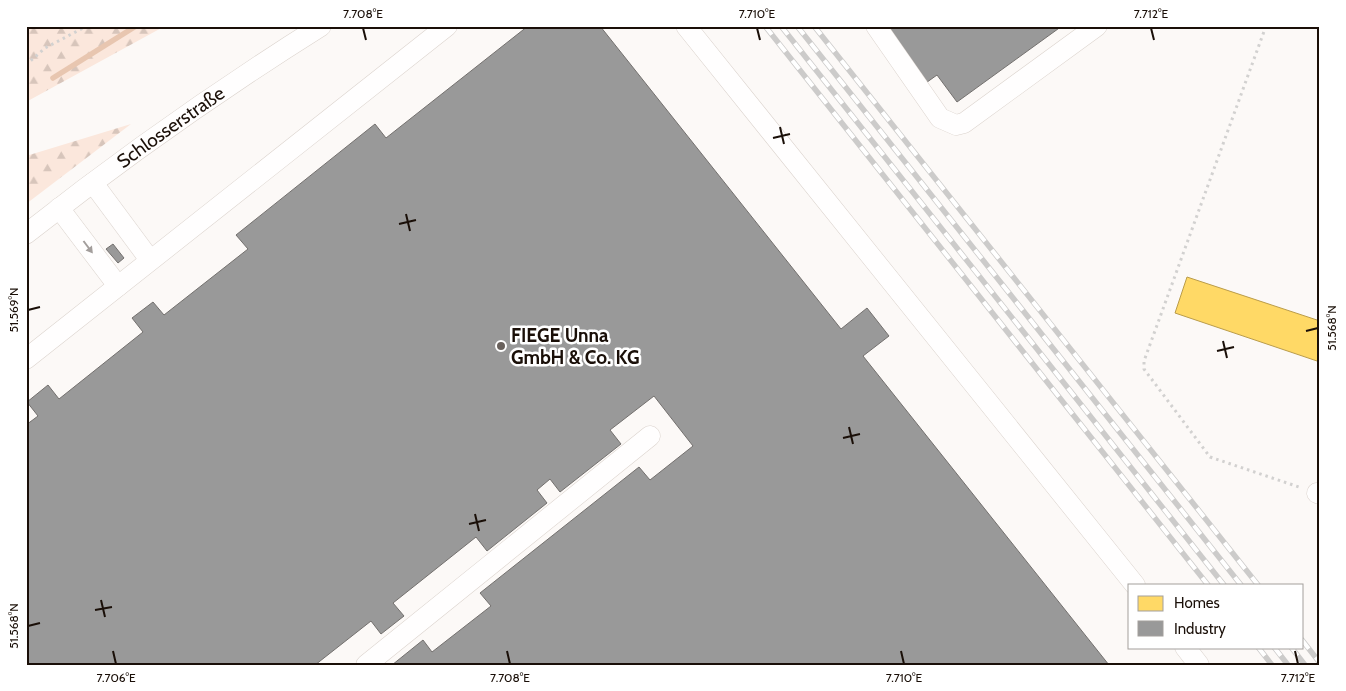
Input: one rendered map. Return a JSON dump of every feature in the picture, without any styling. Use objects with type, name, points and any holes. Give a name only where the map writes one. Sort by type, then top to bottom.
[{"type":"street","name":"Schlosserstraße","points":[[26,234],[93,183],[219,93],[321,26]]},
{"type":"street","points":[[26,359],[447,26]]},
{"type":"street","points":[[686,26],[1134,584]]},
{"type":"street","points":[[876,26],[940,118],[956,125],[964,123],[1096,26]]},
{"type":"street","points":[[93,183],[150,260]]},
{"type":"street","points":[[59,208],[118,286]]},
{"type":"street","points":[[366,665],[650,436]]},
{"type":"street","points":[[1186,648],[1199,665]]},
{"type":"path","points":[[26,65],[45,48],[88,26]]},
{"type":"path","points":[[1266,26],[1144,360],[1144,370],[1210,456],[1318,493]]},
{"type":"green space","points":[[26,26],[165,26],[26,102]]},
{"type":"green space","points":[[131,124],[26,204],[26,156]]},
{"type":"building: Homes","points":[[1187,277],[1320,321],[1320,362],[1175,313]]},
{"type":"building: Industry","name":"FIEGE Unna GmbH & Co. KG","points":[[528,26],[600,26],[841,329],[867,308],[889,336],[863,356],[1109,665],[392,665],[423,640],[432,652],[491,606],[480,593],[639,467],[650,480],[693,446],[654,396],[610,430],[621,444],[560,492],[550,479],[537,490],[547,503],[487,551],[476,537],[393,603],[404,616],[381,634],[371,621],[315,665],[26,665],[26,425],[38,416],[27,402],[48,385],[59,399],[143,332],[132,318],[153,302],[164,315],[248,249],[236,235],[375,124],[386,138]]},
{"type":"building: Industry","points":[[882,26],[1062,26],[957,102],[937,75],[923,85]]},
{"type":"building: Industry","points":[[113,244],[124,258],[118,263],[106,249]]},
{"type":"waterway","points":[[53,78],[136,26]]},
{"type":"railway","points":[[765,26],[1207,584]]},
{"type":"railway","points":[[781,26],[1223,584]]},
{"type":"railway","points":[[797,26],[1240,584]]},
{"type":"railway","points":[[814,26],[1257,584]]},
{"type":"railway","points":[[1304,643],[1320,663]]},
{"type":"railway","points":[[1259,648],[1272,665]]},
{"type":"railway","points":[[1275,648],[1288,665]]},
{"type":"railway","points":[[1292,648],[1305,665]]},
{"type":"place","name":"FIEGE Unna GmbH & Co. KG","points":[[501,346]]}]
